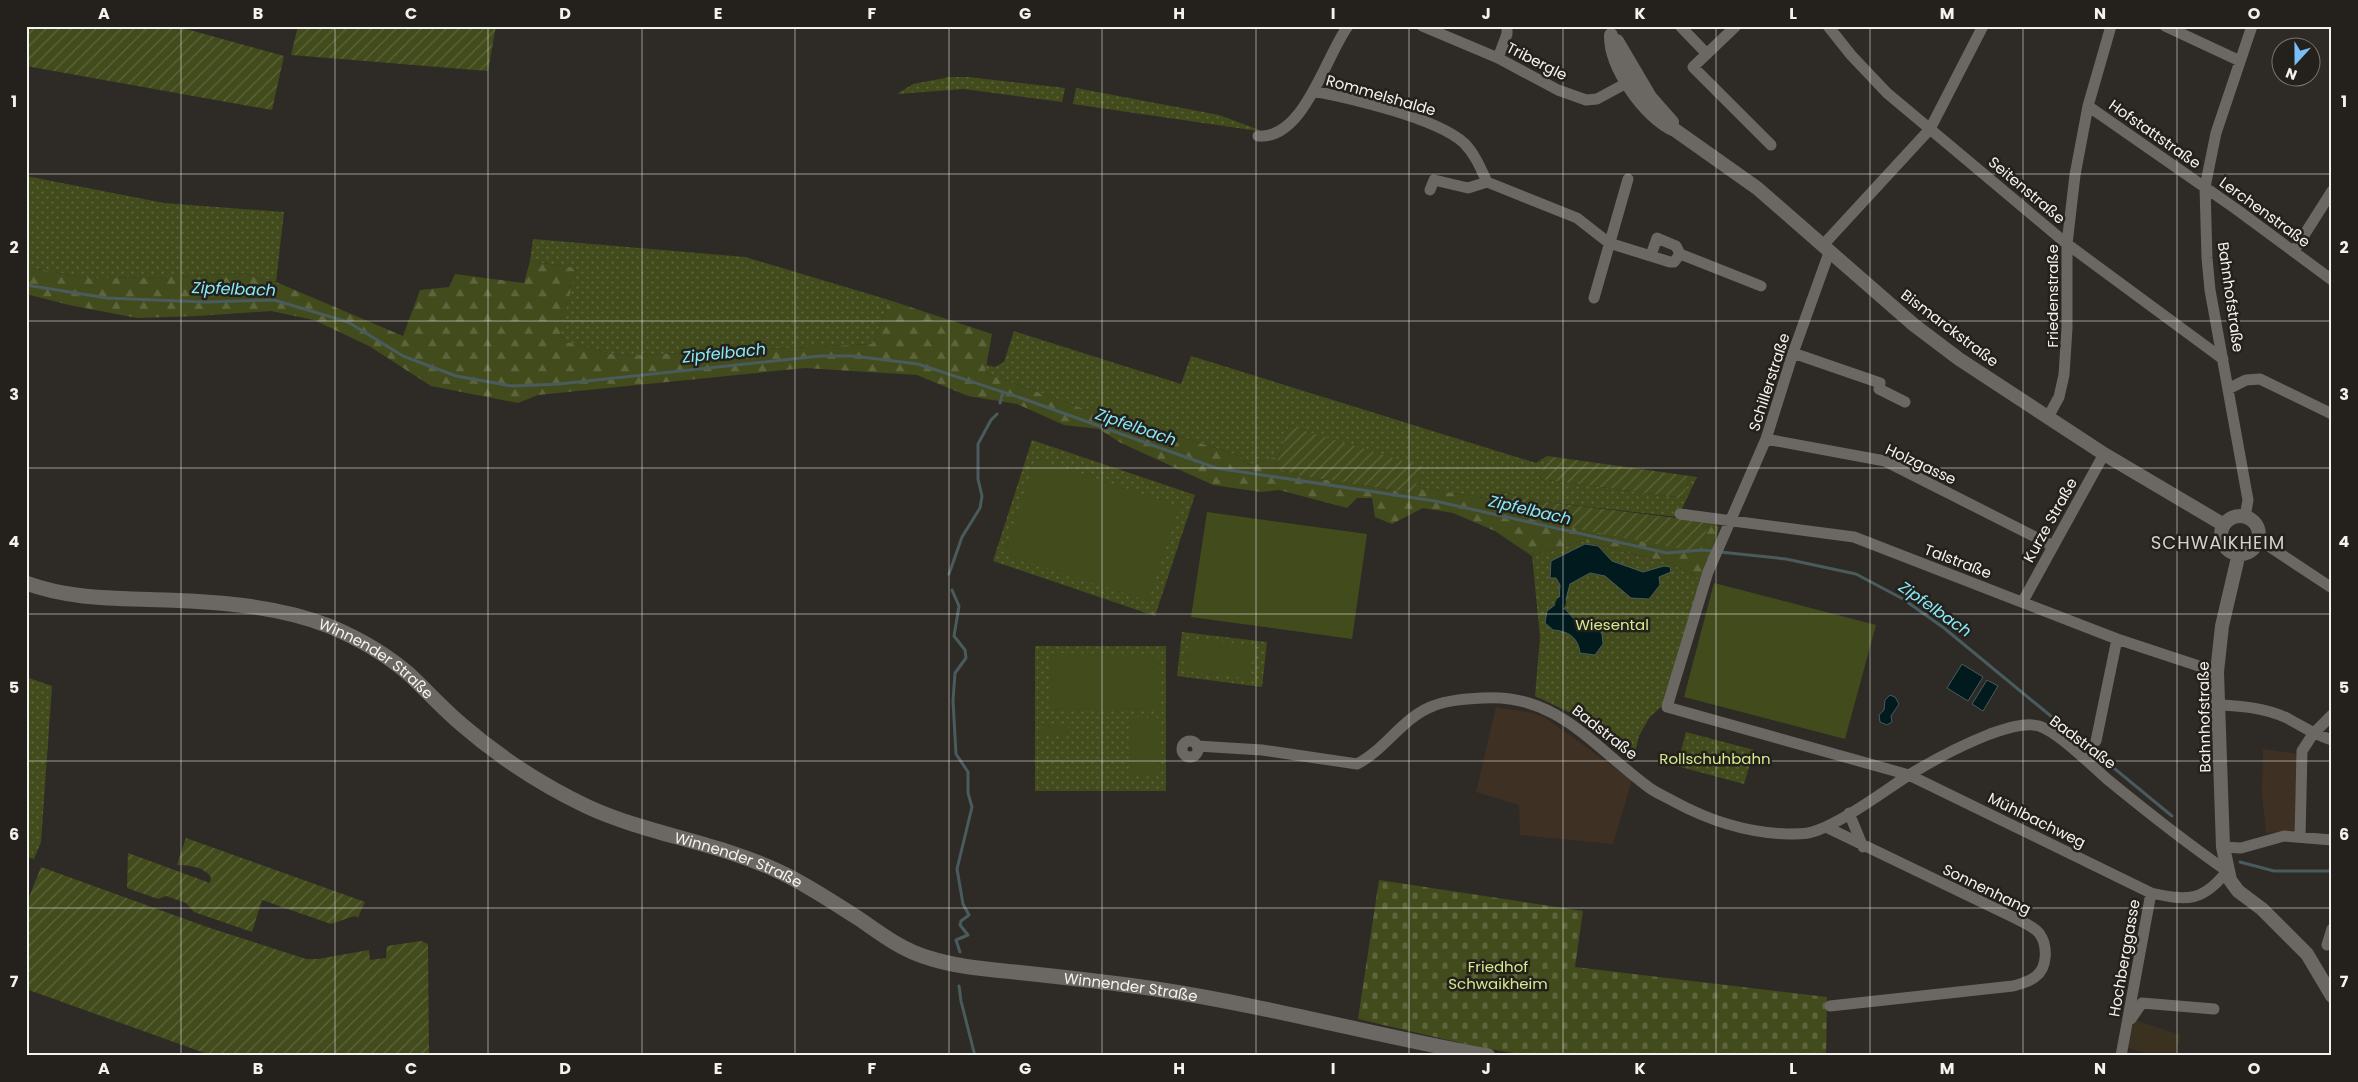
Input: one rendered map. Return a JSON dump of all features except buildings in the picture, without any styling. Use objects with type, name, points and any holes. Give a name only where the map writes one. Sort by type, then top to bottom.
[{"type":"main road","name":"Winnender Straße","points":[[26,583],[48,591],[76,596],[236,605],[277,611],[327,625],[351,635],[390,659],[485,744],[557,791],[617,819],[730,852],[777,870],[824,896],[893,942],[924,957],[948,964],[1194,995],[1348,1025],[1392,1037],[1488,1056]]},
{"type":"street","points":[[1258,136],[1268,137],[1283,130],[1292,123],[1312,90],[1339,38],[1348,26]]},
{"type":"street","name":"Tribergle","points":[[1422,26],[1498,58],[1558,90],[1586,100],[1597,99],[1632,80]]},
{"type":"street","points":[[1498,58],[1507,34],[1507,26]]},
{"type":"street","points":[[1680,26],[1707,54]]},
{"type":"street","points":[[1736,26],[1693,67],[1771,145]]},
{"type":"street","name":"Seitenstraße","points":[[1828,26],[1887,93],[2067,244],[2222,359]]},
{"type":"street","name":"Schillerstraße","points":[[1708,572],[1766,438],[1827,247],[1930,129],[1983,26]]},
{"type":"street","name":"Friedenstraße","points":[[2048,417],[2059,397],[2064,376],[2067,328],[2067,244],[2075,175],[2088,106],[2111,26]]},
{"type":"street","points":[[2165,26],[2240,61]]},
{"type":"street","name":"Bahnhofstraße","points":[[2245,517],[2248,500],[2222,359],[2206,258],[2205,187],[2216,132],[2252,26]]},
{"type":"street","name":"Bismarckstraße","points":[[1610,31],[1611,43],[1618,66],[1670,120],[1675,130],[1757,188],[1827,247],[1914,325],[1959,359],[2104,454],[2224,525]]},
{"type":"street","name":"Rommelshalde","points":[[1312,90],[1367,104],[1434,125],[1464,143],[1477,162],[1487,182]]},
{"type":"street","name":"Hofstattstraße","points":[[2088,106],[2205,187]]},
{"type":"street","points":[[1594,298],[1628,179]]},
{"type":"street","points":[[1430,190],[1434,180],[1468,188],[1487,182],[1577,218],[1609,243],[1674,262],[1680,254]]},
{"type":"street","name":"Lerchenstraße","points":[[2205,187],[2332,280]]},
{"type":"street","points":[[2294,251],[2332,191]]},
{"type":"street","points":[[1651,255],[1657,238],[1676,246],[1680,254],[1761,286]]},
{"type":"street","points":[[1793,353],[1880,382],[1878,389],[1905,402]]},
{"type":"street","points":[[2228,389],[2246,380],[2260,379],[2332,414]]},
{"type":"street","name":"Holzgasse","points":[[1766,438],[1885,461],[2053,546]]},
{"type":"street","name":"Kurze Straße","points":[[2023,601],[2104,454]]},
{"type":"street","name":"Talstraße","points":[[1680,514],[1854,538],[2023,601],[2117,639],[2217,672]]},
{"type":"street","points":[[2233,517],[2245,517],[2256,526],[2258,539],[2252,549],[2239,553],[2229,550],[2222,541],[2221,535],[2224,525],[2233,517]]},
{"type":"street","points":[[2258,539],[2332,588]]},
{"type":"street","name":"Bahnhofstraße","points":[[2227,871],[2224,850],[2217,672],[2222,626],[2239,553]]},
{"type":"street","name":"Mühlbachweg","points":[[1708,572],[1667,707],[1909,775],[2151,893]]},
{"type":"street","points":[[2096,741],[2117,639]]},
{"type":"street","name":"Badstraße","points":[[1197,746],[1262,750],[1357,764],[1367,760],[1406,724],[1432,706],[1465,699],[1498,697],[1517,699],[1552,711],[1567,720],[1647,787],[1718,822],[1747,831],[1786,834],[1808,833],[1826,828],[1936,759],[1979,738],[2027,725],[2037,726],[2058,738],[2157,821],[2227,871]]},
{"type":"street","points":[[2219,705],[2255,707],[2287,718],[2313,734],[2332,740]]},
{"type":"street","points":[[2300,837],[2302,750],[2313,734],[2332,715]]},
{"type":"street","points":[[1849,814],[1863,847]]},
{"type":"street","name":"Sonnenhang","points":[[1826,828],[2033,928],[2042,940],[2045,950],[2043,967],[2033,979],[2012,986],[1830,1006]]},
{"type":"street","points":[[2224,850],[2241,848],[2284,836],[2332,840]]},
{"type":"street","points":[[2227,871],[2230,880],[2238,891],[2262,909],[2307,954],[2332,996]]},
{"type":"street","name":"Hochberggasse","points":[[2121,1056],[2151,893],[2171,897],[2196,896],[2215,887],[2227,871]]},
{"type":"street","points":[[2327,945],[2332,928]]},
{"type":"street","points":[[2126,1029],[2142,1003],[2214,1009]]},
{"type":"shaded area","points":[[1496,707],[1544,717],[1632,780],[1613,844],[1520,835],[1519,805],[1476,792]]},
{"type":"shaded area","points":[[2263,749],[2298,754],[2295,801],[2297,830],[2266,833],[2262,793]]},
{"type":"shaded area","points":[[2135,1020],[2181,1035],[2175,1056],[2156,1056],[2125,1047]]},
{"type":"green space","points":[[26,26],[175,26],[284,56],[272,110],[26,66]]},
{"type":"green space","points":[[298,26],[496,26],[488,71],[291,55]]},
{"type":"green space","points":[[950,77],[968,77],[1065,88],[1062,102],[964,89],[897,94],[913,84]]},
{"type":"green space","points":[[1076,88],[1219,115],[1265,132],[1073,104]]},
{"type":"green space","points":[[26,176],[164,203],[284,212],[276,282],[242,273],[174,277],[87,278],[26,267]]},
{"type":"green space","points":[[533,239],[745,257],[889,300],[873,344],[619,356],[558,340],[576,268],[530,261]]},
{"type":"green space","points":[[530,261],[576,268],[559,340],[619,356],[873,344],[889,300],[992,334],[985,373],[1123,423],[1129,420],[1237,455],[1249,465],[1279,456],[1275,468],[1301,476],[1413,493],[1415,487],[1503,501],[1506,508],[1701,553],[1709,522],[1719,527],[1703,580],[1670,563],[1581,541],[1532,556],[1495,531],[1453,513],[1423,508],[1392,524],[1375,517],[1372,498],[1357,498],[1347,508],[1279,490],[1261,492],[1213,485],[1121,443],[1099,429],[1064,425],[1017,404],[968,396],[917,375],[805,368],[538,395],[518,403],[431,386],[369,346],[314,320],[271,311],[137,318],[69,305],[26,294],[26,267],[87,278],[174,277],[242,273],[276,282],[403,336],[420,290],[449,287],[455,274],[524,283]]},
{"type":"green space","points":[[1014,331],[1181,384],[1191,356],[1536,463],[1547,456],[1540,479],[1683,498],[1690,476],[1697,477],[1678,517],[1530,500],[1500,491],[1503,501],[1415,487],[1422,468],[1289,426],[1279,456],[1249,465],[1237,455],[1130,420],[1123,423],[985,373],[986,365],[995,367],[1004,362]]},
{"type":"green space","points":[[1289,426],[1423,467],[1413,493],[1301,476],[1275,468]]},
{"type":"green space","points":[[1032,440],[1195,495],[1155,616],[993,561]]},
{"type":"green space","points":[[1547,456],[1690,476],[1683,498],[1540,479]]},
{"type":"green space","points":[[1035,459],[1179,506],[1148,601],[1004,554]]},
{"type":"green space","points":[[1499,491],[1530,500],[1709,522],[1701,553],[1528,519],[1506,508]]},
{"type":"green space","points":[[1207,512],[1367,534],[1352,639],[1191,617]]},
{"type":"green space","name":"Wiesental","points":[[1581,541],[1670,563],[1703,580],[1665,703],[1649,718],[1639,736],[1634,757],[1628,758],[1571,713],[1535,696],[1540,637],[1532,556]]},
{"type":"green space","points":[[1714,583],[1876,625],[1845,739],[1684,697]]},
{"type":"green space","points":[[1182,632],[1267,642],[1262,687],[1177,676]]},
{"type":"green space","points":[[1189,638],[1254,646],[1250,679],[1185,671]]},
{"type":"green space","points":[[1035,646],[1166,646],[1166,791],[1035,791]]},
{"type":"green space","points":[[1050,653],[1158,654],[1159,709],[1050,710]]},
{"type":"green space","points":[[26,677],[52,686],[41,842],[34,859],[26,857]]},
{"type":"green space","points":[[1131,717],[1159,718],[1158,775],[1130,774]]},
{"type":"green space","points":[[1040,723],[1068,724],[1068,735],[1040,735]]},
{"type":"green space","name":"Rollschuhbahn","points":[[1686,732],[1754,750],[1744,784],[1677,766]]},
{"type":"green space","points":[[186,838],[365,902],[358,917],[354,916],[331,924],[262,900],[252,932],[194,912],[186,903],[166,896],[158,899],[127,888],[128,853],[210,883],[211,877],[204,871],[191,866],[177,865]]},
{"type":"green space","points":[[41,867],[207,927],[306,959],[318,959],[369,950],[370,960],[386,958],[387,946],[421,941],[428,944],[429,1056],[213,1056],[26,989],[26,905]]},
{"type":"green space","name":"Friedhof Schwaikheim","points":[[1379,880],[1583,911],[1575,967],[1827,997],[1826,1056],[1529,1056],[1469,1045],[1358,1019]]},
{"type":"water","points":[[1585,544],[1598,546],[1612,561],[1643,572],[1664,566],[1670,567],[1671,572],[1659,577],[1660,585],[1649,599],[1631,598],[1605,576],[1590,573],[1570,584],[1565,603],[1559,601],[1560,585],[1556,578],[1550,578],[1551,561]]},
{"type":"water","points":[[1556,604],[1581,624],[1597,627],[1602,634],[1603,644],[1595,655],[1580,653],[1575,639],[1568,633],[1553,630],[1545,623],[1547,611]]},
{"type":"water","points":[[1962,664],[1983,677],[1968,701],[1947,688]]},
{"type":"water","points":[[1987,680],[1998,686],[1983,711],[1972,704]]},
{"type":"water","points":[[1890,695],[1895,697],[1899,704],[1891,716],[1892,722],[1887,725],[1880,722],[1879,715],[1884,710],[1885,700]]},
{"type":"waterway","name":"Zipfelbach","points":[[26,285],[107,298],[205,302],[274,300],[348,322],[403,356],[456,376],[512,386],[559,384],[820,356],[853,356],[918,364],[1024,399],[1216,468],[1435,501],[1667,553],[1702,550],[1714,551]]},
{"type":"waterway","points":[[1000,403],[1003,392]]},
{"type":"waterway","points":[[949,574],[962,537],[980,508],[982,496],[978,479],[978,444],[991,420],[997,414]]},
{"type":"waterway","name":"Zipfelbach","points":[[1720,552],[1786,559],[1856,574],[1903,599],[1944,628],[2172,816]]},
{"type":"waterway","points":[[952,590],[959,606],[954,636],[965,650],[966,658],[955,673],[953,701],[956,754],[968,772],[968,793],[972,807],[957,869],[963,904],[969,915],[961,921],[960,925],[968,935],[956,940],[960,952]]},
{"type":"waterway","name":"Zipfelbach","points":[[2240,862],[2274,871],[2332,871]]},
{"type":"waterway","points":[[959,986],[975,1056]]},
{"type":"district","name":"SCHWAIKHEIM","points":[[2218,542]]}]
